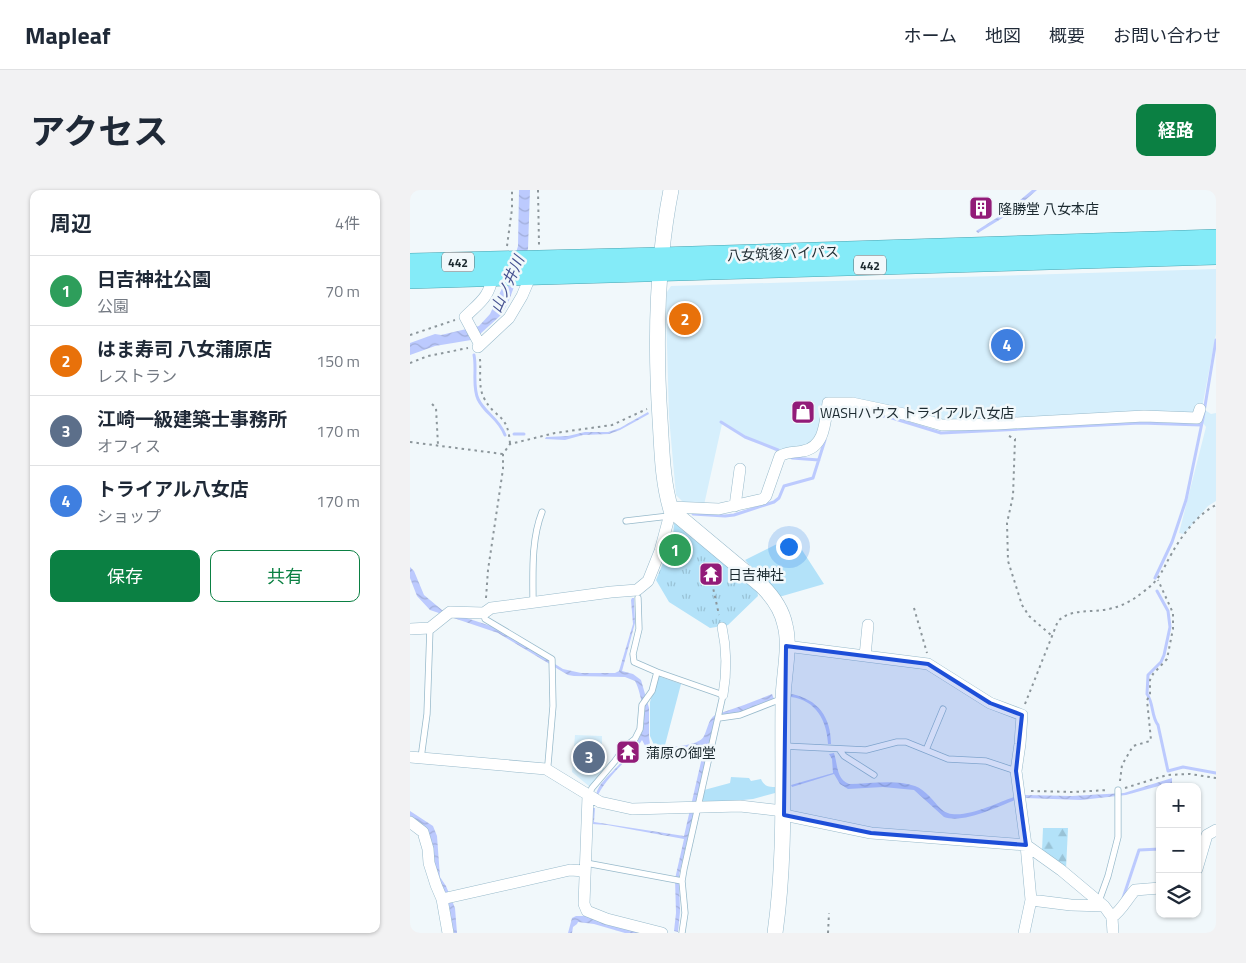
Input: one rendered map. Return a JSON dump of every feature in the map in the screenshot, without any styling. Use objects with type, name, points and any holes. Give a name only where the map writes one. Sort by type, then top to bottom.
[{"type":"highway","name":"八女筑後バイパス","points":[[660,264],[1216,239]]},
{"type":"highway","name":"八女筑後バイパス","points":[[410,263],[500,268],[1216,255]]},
{"type":"highway","name":"八女筑後バイパス","points":[[410,279],[500,268]]},
{"type":"street","points":[[410,629],[430,628],[447,614],[484,613],[491,608],[612,592],[637,593],[648,582],[660,551],[671,511],[665,480],[656,337],[660,264],[671,190]]},
{"type":"street","points":[[500,268],[487,295],[465,319],[479,344],[509,318],[522,296],[531,267]]},
{"type":"street","points":[[671,511],[719,509],[763,499],[766,496],[780,456],[788,452],[812,449],[818,444],[822,437],[828,403],[852,403],[904,414],[942,425],[1144,416],[1197,418],[1200,409]]},
{"type":"street","points":[[735,506],[740,469]]},
{"type":"street","points":[[671,511],[762,586],[772,596],[785,625],[786,646],[782,746],[782,874],[775,933]]},
{"type":"street","points":[[865,656],[868,625]]},
{"type":"street","points":[[722,627],[726,645],[727,674],[723,695]]},
{"type":"street","points":[[786,646],[930,665],[990,703],[1022,714],[1016,771],[1031,900],[1024,933]]},
{"type":"street","points":[[415,758],[546,769],[600,802],[632,809],[740,806],[783,813],[871,833],[1026,845],[1061,870],[1102,904],[1112,917],[1113,933]]},
{"type":"street","points":[[588,796],[584,904],[587,911],[607,919],[662,933]]},
{"type":"street","points":[[410,822],[423,832],[428,849],[429,864],[436,885],[447,897],[448,933]]},
{"type":"street","points":[[1202,836],[1207,836],[1216,830]]},
{"type":"street","points":[[447,897],[585,867]]},
{"type":"street","points":[[1112,917],[1119,912],[1135,890],[1156,888]]},
{"type":"street","points":[[1031,900],[1102,904]]},
{"type":"lane","points":[[626,521],[671,511]]},
{"type":"lane","points":[[533,602],[533,557],[542,512]]},
{"type":"lane","points":[[637,593],[639,629],[633,654],[634,662],[723,695],[696,808],[682,881],[685,913],[682,933]]},
{"type":"lane","points":[[484,613],[485,619],[533,647],[552,661],[553,706],[546,769]]},
{"type":"lane","points":[[415,758],[427,714],[430,628]]},
{"type":"lane","points":[[588,796],[592,788],[615,762],[626,746],[635,739],[640,729],[642,705],[652,691],[657,672]]},
{"type":"lane","points":[[719,715],[740,715],[783,696]]},
{"type":"lane","points":[[926,750],[943,709]]},
{"type":"lane","points":[[782,746],[866,750],[897,742],[906,742],[948,759],[986,761],[1016,771]]},
{"type":"lane","points":[[837,748],[844,756],[874,775]]},
{"type":"lane","points":[[1102,904],[1118,837],[1118,793]]},
{"type":"lane","points":[[585,867],[682,881]]},
{"type":"path","points":[[500,268],[507,246],[512,209],[512,190]]},
{"type":"path","points":[[531,267],[540,244],[538,190]]},
{"type":"path","points":[[410,335],[465,319]]},
{"type":"path","points":[[410,363],[428,356],[479,344],[484,399],[506,423],[509,430],[510,444],[504,454],[504,469],[488,570],[484,613]]},
{"type":"path","points":[[432,404],[436,408],[438,446]]},
{"type":"path","points":[[510,444],[555,433],[612,425],[649,407],[659,406]]},
{"type":"path","points":[[998,424],[998,434],[1009,435],[1015,439],[1013,496],[1007,532],[1010,568],[1022,604],[1029,616],[1052,636]]},
{"type":"path","points":[[410,442],[504,454]]},
{"type":"path","points":[[1022,714],[1028,694],[1058,621],[1064,615],[1108,610],[1126,604],[1144,592],[1158,580],[1182,537],[1209,509],[1216,505]]},
{"type":"path","points":[[1120,782],[1122,765],[1133,746],[1151,740],[1148,700],[1150,680],[1167,659],[1170,646],[1173,613],[1158,580]]},
{"type":"path","points":[[712,583],[719,615]]},
{"type":"path","points":[[914,608],[930,665]]},
{"type":"path","points":[[828,933],[829,913]]},
{"type":"highlighted area","points":[[786,646],[928,664],[990,703],[1022,715],[1016,771],[1026,845],[871,833],[784,815]]},
{"type":"shaded area","points":[[1216,269],[1216,334],[1202,408],[1211,414],[1216,413],[1216,501],[1208,506],[1184,534],[1179,533],[1206,427],[1196,414],[950,423],[827,400],[815,447],[783,454],[722,424],[704,505],[686,505],[676,495],[669,417],[666,309],[667,292],[671,286]]},
{"type":"shaded area","points":[[575,735],[602,736],[604,772],[590,787],[572,772]]},
{"type":"green space","points":[[674,523],[757,590],[758,596],[728,625],[710,628],[669,602],[656,580],[673,538]]},
{"type":"green space","points":[[793,536],[824,584],[779,597],[745,560]]},
{"type":"green space","points":[[658,676],[681,684],[665,745],[654,745],[650,736],[650,702]]},
{"type":"green space","points":[[731,777],[749,778],[751,781],[761,779],[766,786],[775,787],[775,793],[753,799],[702,804],[704,790],[730,783]]},
{"type":"green space","points":[[1043,828],[1068,828],[1066,869],[1042,851]]},
{"type":"water","name":"山ノ井川","points":[[519,190],[530,190],[528,249],[508,303],[501,315],[471,340],[435,346],[410,355],[410,343],[435,334],[441,335],[479,326],[490,314],[512,267],[518,246]]},
{"type":"water","points":[[1032,190],[1037,190],[1009,214],[978,233],[976,231],[1006,212]]},
{"type":"water","points":[[648,412],[649,414],[609,434],[583,435],[565,440],[545,439],[546,437],[568,436],[585,432],[608,432],[620,428]]},
{"type":"water","points":[[410,567],[414,571],[424,595],[442,610],[497,628],[563,669],[581,673],[615,673],[619,671],[633,624],[631,600],[634,598],[635,623],[622,671],[633,674],[641,680],[649,708],[650,744],[655,748],[682,746],[701,740],[709,722],[715,715],[772,694],[774,699],[739,714],[717,716],[679,875],[680,912],[678,932],[674,931],[676,913],[675,879],[684,839],[592,824],[592,808],[595,808],[594,822],[684,836],[703,753],[701,749],[655,754],[649,753],[642,740],[608,780],[598,795],[596,794],[603,781],[633,748],[642,732],[644,714],[638,686],[635,681],[625,677],[568,675],[498,633],[430,610],[417,596],[410,578]]},
{"type":"water","points":[[791,694],[809,700],[821,711],[829,726],[831,744],[828,744],[825,727],[819,713],[807,702],[791,697]]},
{"type":"water","points":[[834,753],[838,771],[845,782],[849,784],[891,782],[915,786],[926,793],[941,809],[948,813],[966,813],[1014,797],[1015,800],[980,814],[952,819],[944,817],[914,790],[883,787],[848,789],[840,784],[834,774],[792,787],[791,785],[833,773],[832,759],[829,754]]},
{"type":"water","points":[[1172,778],[1172,783],[1156,783]]},
{"type":"water","points":[[1156,783],[1156,787],[1126,795],[1081,800],[1025,798],[1025,795],[1072,796],[1124,793]]},
{"type":"water","points":[[410,811],[433,826],[437,836],[440,877],[455,908],[457,933],[451,933],[432,856],[410,818]]},
{"type":"water","points":[[588,916],[652,933],[625,933],[594,924],[578,922],[573,927],[572,933],[568,933],[572,918]]},
{"type":"waterway","points":[[1155,578],[1172,542],[1186,500],[1203,418],[1216,340]]},
{"type":"waterway","points":[[474,355],[476,394],[481,404],[499,424],[505,435]]},
{"type":"waterway","points":[[832,415],[833,409],[850,409],[892,418],[941,433],[1140,423],[1201,425]]},
{"type":"waterway","points":[[721,422],[745,437],[778,450]]},
{"type":"waterway","points":[[514,434],[524,434]]},
{"type":"waterway","points":[[693,514],[734,515],[774,502],[779,498],[784,486],[813,478],[825,440]]},
{"type":"waterway","points":[[792,458],[819,460]]},
{"type":"waterway","points":[[1157,591],[1168,611],[1170,627],[1161,662],[1148,675],[1147,694],[1158,725],[1168,771],[1183,767],[1216,773]]},
{"type":"waterway","points":[[1123,898],[1139,850],[1156,849]]},
{"type":"place","name":"隆勝堂 八女本店","points":[[981,208]]},
{"type":"place","name":"はま寿司 八女蒲原店","points":[[685,319]]},
{"type":"place","name":"トライアル八女店","points":[[1007,345]]},
{"type":"place","name":"WASHハウス トライアル八女店","points":[[803,412]]},
{"type":"place","name":"日吉神社公園","points":[[675,550]]},
{"type":"place","name":"日吉神社","points":[[711,574]]},
{"type":"place","name":"蒲原の御堂","points":[[628,752]]},
{"type":"place","name":"江崎一級建築士事務所","points":[[589,757]]}]
